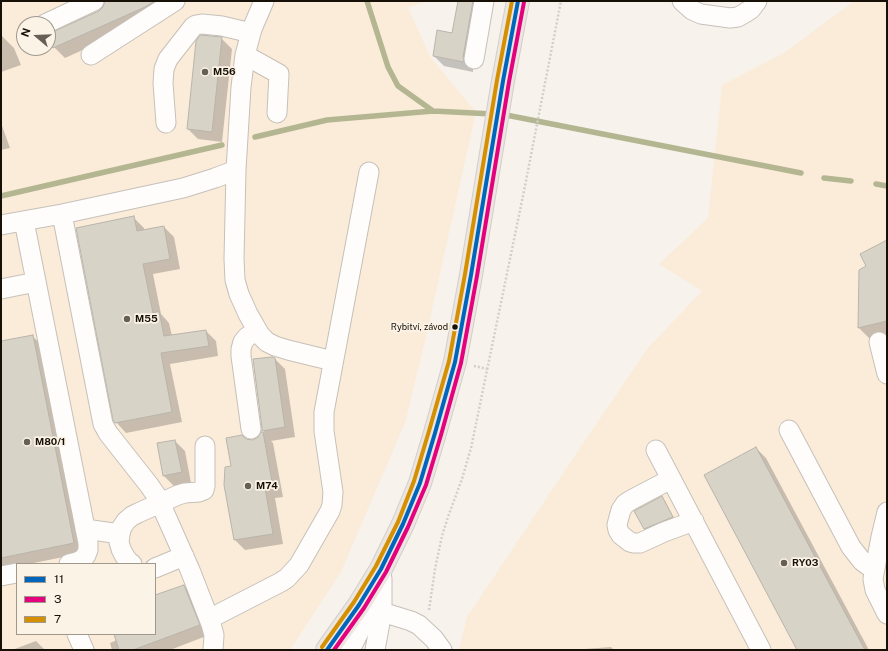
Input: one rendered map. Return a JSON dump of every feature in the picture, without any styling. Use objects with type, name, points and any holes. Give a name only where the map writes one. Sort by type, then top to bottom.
[{"type":"main road","points":[[327,650],[359,605],[381,569],[403,524],[420,483],[435,433],[455,362],[472,275],[503,81],[518,1]]},
{"type":"street","points":[[56,19],[94,1]]},
{"type":"street","points":[[91,55],[176,1]]},
{"type":"street","points":[[264,1],[251,33],[245,55],[241,87],[236,170],[235,280],[239,294],[248,314],[260,335],[267,342],[288,350],[333,361]]},
{"type":"street","points":[[474,59],[484,1]]},
{"type":"street","points":[[682,1],[692,10],[701,14],[730,18],[745,13],[751,9],[757,1]]},
{"type":"street","points":[[166,123],[163,83],[164,69],[168,59],[193,27],[202,24],[218,25],[251,33]]},
{"type":"street","points":[[245,55],[279,74],[277,113]]},
{"type":"street","points":[[1,225],[62,214],[183,188],[236,170]]},
{"type":"street","points":[[209,619],[287,578],[299,565],[330,512],[333,499],[324,431],[324,412],[368,172]]},
{"type":"street","points":[[62,214],[103,424],[108,433],[154,491],[160,503],[184,556],[209,619],[214,635],[213,650]]},
{"type":"street","points":[[24,221],[85,529],[88,550],[83,559],[74,563]]},
{"type":"street","points":[[1,288],[36,282]]},
{"type":"street","points":[[251,429],[241,349],[243,342],[247,337],[257,330]]},
{"type":"street","points":[[879,342],[887,374]]},
{"type":"street","points":[[789,430],[851,547],[862,561],[870,567],[875,568]]},
{"type":"street","points":[[131,563],[124,555],[119,542],[122,527],[132,516],[178,494],[199,492],[204,490],[205,446]]},
{"type":"street","points":[[656,450],[761,650]]},
{"type":"street","points":[[671,479],[625,504],[617,524],[618,530],[621,535],[630,542],[640,543],[694,521]]},
{"type":"street","points":[[887,512],[873,578],[875,590],[887,614]]},
{"type":"street","points":[[85,529],[120,534]]},
{"type":"street","points":[[156,568],[184,556]]},
{"type":"street","points":[[376,650],[382,612],[381,569]]},
{"type":"street","points":[[350,650],[364,622],[369,602],[381,569]]},
{"type":"street","points":[[1,576],[16,573]]},
{"type":"street","points":[[382,612],[419,625],[434,639],[442,650]]},
{"type":"street","points":[[78,635],[84,650]]},
{"type":"path","points":[[426,632],[432,584],[439,549],[471,448],[524,191],[561,1]]},
{"type":"shaded area","points":[[1,1],[426,1],[408,8],[431,58],[476,112],[425,341],[405,423],[341,572],[290,650],[1,650]]},
{"type":"shaded area","points":[[854,1],[887,1],[887,650],[459,650],[467,617],[582,445],[647,349],[702,291],[659,264],[708,218],[722,85],[784,53]]},
{"type":"building","points":[[105,1],[155,1],[145,7],[56,47],[56,30],[99,11],[103,7]]},
{"type":"building","points":[[458,1],[473,1],[463,57],[464,62],[433,56],[437,30],[452,33]]},
{"type":"building","name":"M56","points":[[200,35],[222,37],[212,132],[187,129],[196,41]]},
{"type":"building","name":"M55","points":[[134,216],[137,231],[164,226],[170,259],[143,264],[153,313],[159,311],[164,336],[206,330],[209,346],[161,353],[172,412],[115,423],[113,420],[76,228]]},
{"type":"building","points":[[887,240],[887,321],[858,328],[859,270],[866,266],[860,254]]},
{"type":"building","name":"M80/1","points":[[33,335],[74,543],[1,558],[1,341]]},
{"type":"building","points":[[275,358],[285,427],[262,431],[253,359]]},
{"type":"building","name":"M74","points":[[261,432],[263,432],[273,487],[265,488],[273,534],[234,540],[224,485],[225,467],[231,466],[226,438],[242,435],[246,439],[253,440],[258,437]]},
{"type":"building","points":[[175,440],[182,472],[163,476],[157,443]]},
{"type":"building","name":"RY03","points":[[756,447],[865,650],[797,650],[704,475]]},
{"type":"building","points":[[662,496],[673,517],[644,529],[634,511]]},
{"type":"building","points":[[184,585],[200,625],[133,650],[119,650],[114,635],[156,635],[156,595]]},
{"type":"waterway","points":[[367,1],[388,67],[398,86],[433,111]]},
{"type":"waterway","points":[[255,137],[327,120],[433,111],[493,114]]},
{"type":"waterway","points":[[501,114],[801,173]]},
{"type":"waterway","points":[[1,196],[222,145]]},
{"type":"waterway","points":[[824,178],[851,181]]},
{"type":"waterway","points":[[876,184],[887,186]]},
{"type":"transit line","name":"7","points":[[322,647],[354,602],[376,566],[398,522],[414,481],[429,431],[449,361],[512,1]]},
{"type":"transit line","name":"11","points":[[327,650],[359,605],[381,569],[403,524],[420,483],[435,433],[455,362],[518,1]]},
{"type":"transit line","name":"3","points":[[334,650],[364,608],[386,572],[426,485],[441,435],[461,363],[524,2]]},
{"type":"place","name":"M56","points":[[205,72]]},
{"type":"place","name":"M55","points":[[127,319]]},
{"type":"place","name":"Rybitví, závod","points":[[455,327]]},
{"type":"place","name":"M80/1","points":[[27,442]]},
{"type":"place","name":"M74","points":[[248,486]]},
{"type":"place","name":"RY03","points":[[784,563]]}]
